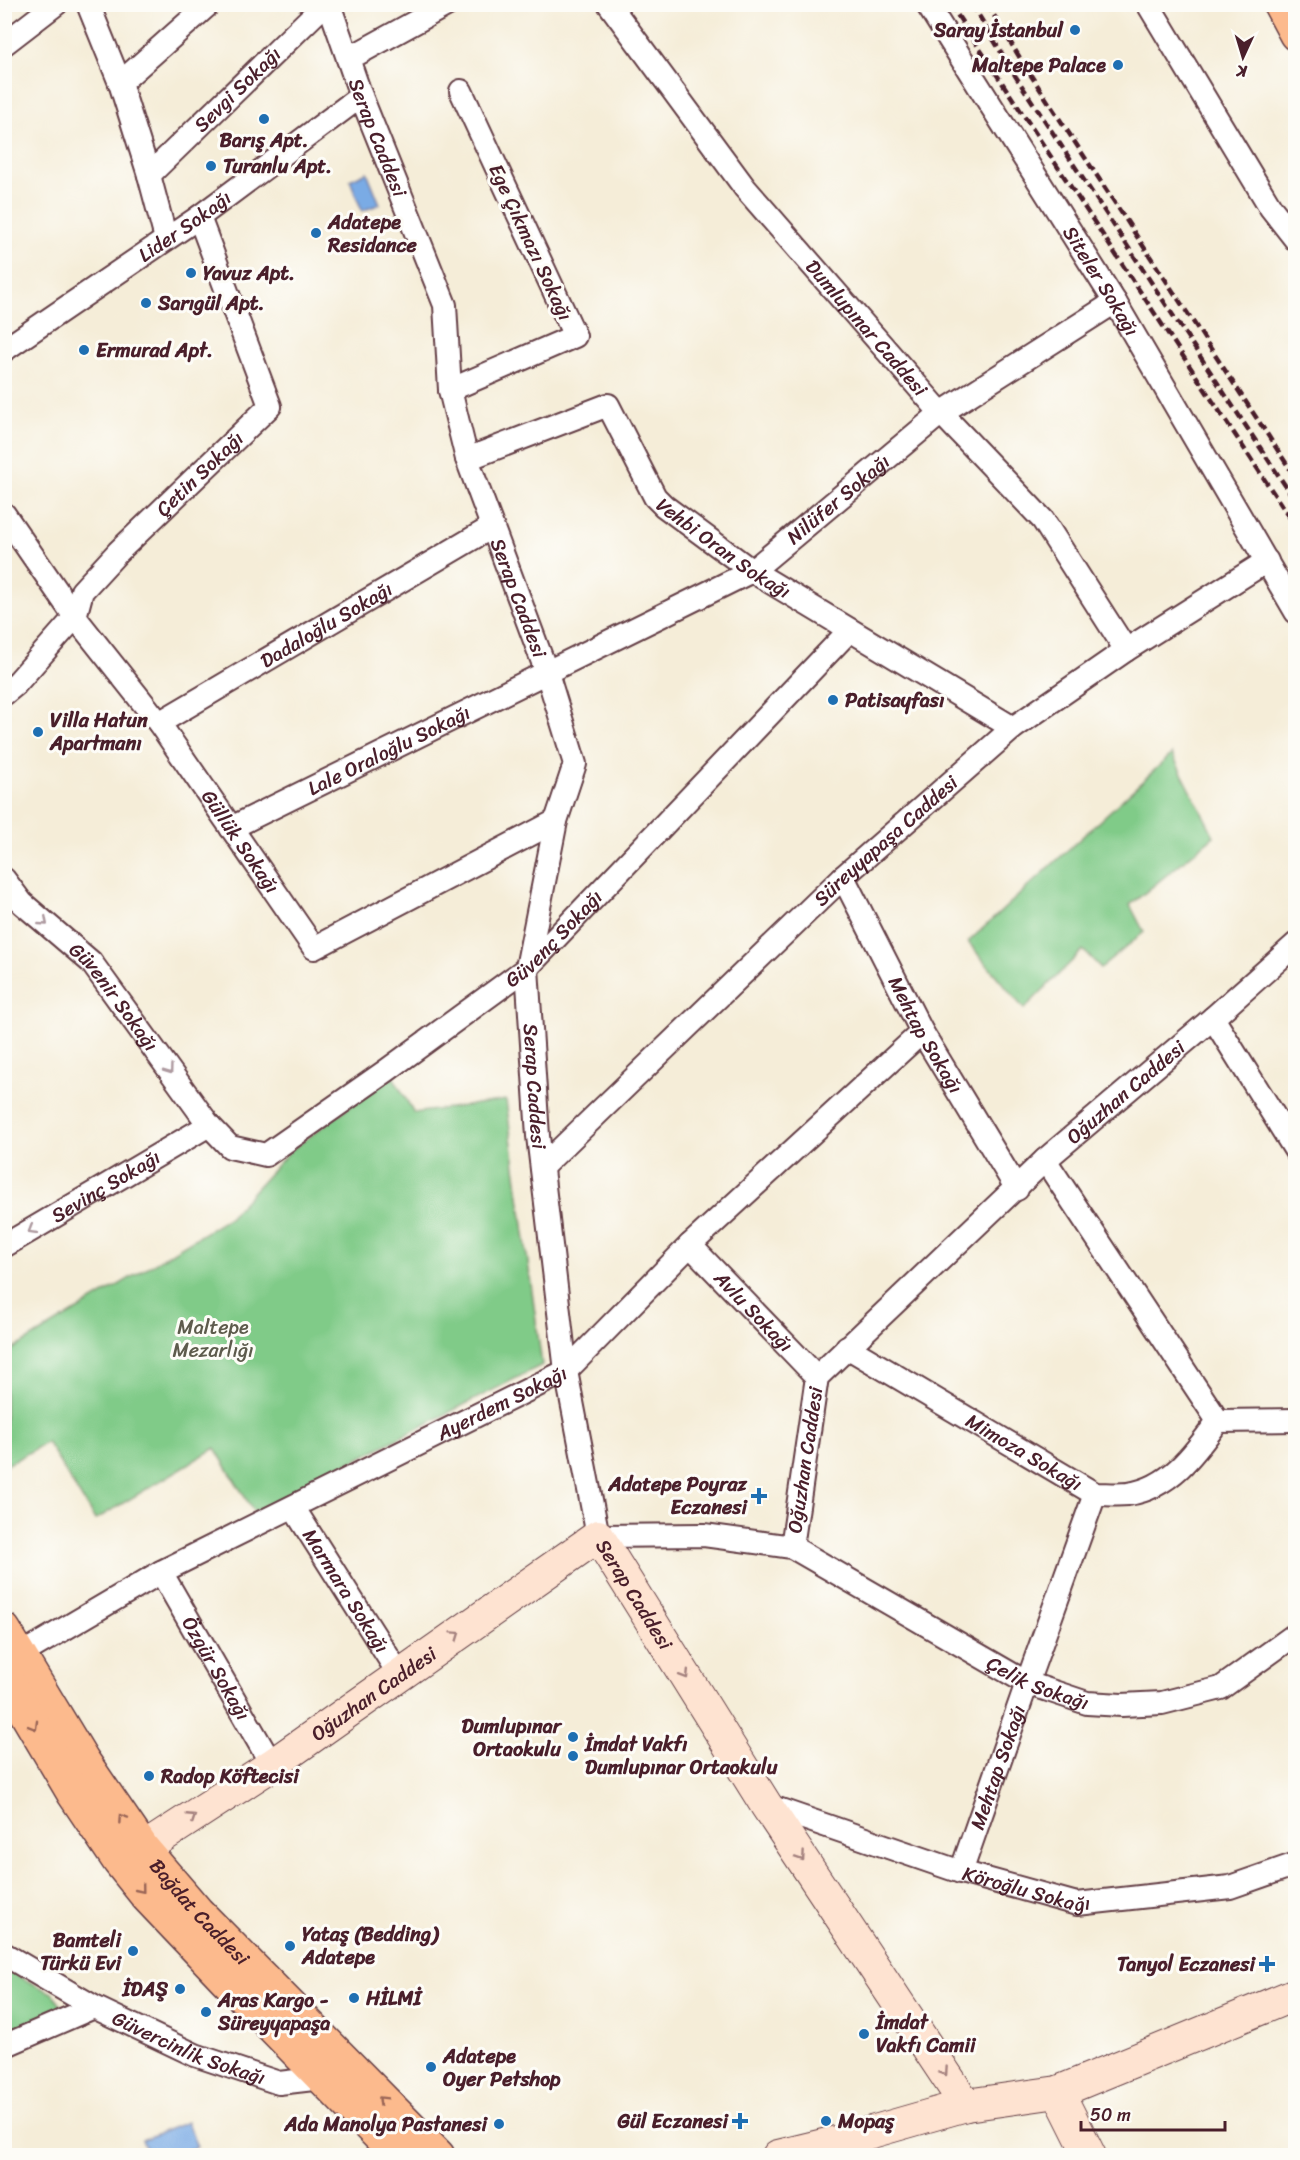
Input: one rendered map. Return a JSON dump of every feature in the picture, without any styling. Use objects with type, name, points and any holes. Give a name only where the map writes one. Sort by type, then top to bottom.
[{"type":"main road","points":[[1280,4],[1296,34]]},
{"type":"main road","name":"Bağdat Caddesi","points":[[8,1656],[143,1850],[197,1912],[438,2156]]},
{"type":"main road","name":"Bağdat Caddesi","points":[[8,1656],[74,1794],[119,1861],[147,1896],[216,1969],[399,2156]]},
{"type":"street","points":[[4,44],[56,4]]},
{"type":"street","points":[[88,4],[120,83],[166,239]]},
{"type":"street","points":[[120,83],[208,4]]},
{"type":"street","name":"Serap Caddesi","points":[[327,4],[361,96],[445,305],[450,390],[466,459],[547,673],[575,764],[556,821],[527,968],[538,1136],[566,1371],[598,1536],[766,1805],[966,2105]]},
{"type":"street","name":"Sevgi Sokağı","points":[[149,175],[327,4]]},
{"type":"street","points":[[348,59],[448,4]]},
{"type":"street","name":"Dumlupınar Caddesi","points":[[609,4],[745,188],[941,413],[1043,520],[1126,650]]},
{"type":"street","name":"Siteler Sokağı","points":[[927,4],[1115,302],[1296,612]]},
{"type":"street","points":[[1138,4],[1243,179],[1271,208]]},
{"type":"street","points":[[1148,4],[1271,208],[1293,240]]},
{"type":"street","name":"Ege Çıkmazı Sokağı","points":[[450,390],[575,336],[461,91]]},
{"type":"street","name":"Lider Sokağı","points":[[4,350],[199,217],[361,96]]},
{"type":"street","name":"Çetin Sokağı","points":[[4,694],[15,686],[75,617],[82,591],[111,559],[270,406],[199,217]]},
{"type":"street","name":"Nilüfer Sokağı","points":[[547,673],[752,571],[941,413],[1115,302]]},
{"type":"street","name":"Vehbi Oran Sokağı","points":[[466,459],[608,405],[658,501],[752,571],[1013,728]]},
{"type":"street","name":"Güllük Sokağı","points":[[4,514],[75,617],[159,723],[314,948],[556,821]]},
{"type":"street","name":"Dadaloğlu Sokağı","points":[[159,723],[492,527]]},
{"type":"street","name":"Süreyyapaşa Caddesi","points":[[542,1167],[843,877],[1013,728],[1126,650],[1267,561]]},
{"type":"street","name":"Güvenç Sokağı","points":[[209,1125],[230,1147],[266,1155],[527,968],[849,631]]},
{"type":"street","name":"Lale Oraloğlu Sokağı","points":[[231,828],[547,673]]},
{"type":"street","name":"Mehtap Sokağı","points":[[843,877],[922,1032],[1017,1189]]},
{"type":"street","name":"Güvenir Sokağı","points":[[4,879],[22,903],[91,962],[209,1125]]},
{"type":"street","name":"Oğuzhan Caddesi","points":[[143,1850],[272,1765],[598,1536],[704,1535],[792,1547],[817,1377],[1045,1160],[1213,1018],[1296,944]]},
{"type":"street","points":[[1213,1018],[1296,1151]]},
{"type":"street","name":"Ayerdem Sokağı","points":[[8,1656],[161,1572],[566,1371],[690,1245],[922,1032]]},
{"type":"street","name":"Sevinç Sokağı","points":[[4,1246],[209,1125]]},
{"type":"street","points":[[1045,1160],[1218,1421],[1296,1419]]},
{"type":"street","name":"Avlu Sokağı","points":[[690,1245],[817,1377]]},
{"type":"street","name":"Mimoza Sokağı","points":[[847,1347],[1095,1494],[1129,1494],[1160,1484],[1191,1458],[1218,1421]]},
{"type":"street","name":"Mehtap Sokağı","points":[[961,1872],[1095,1494]]},
{"type":"street","name":"Marmara Sokağı","points":[[293,1507],[399,1674]]},
{"type":"street","name":"Çelik Sokağı","points":[[792,1547],[1027,1683],[1087,1703],[1122,1705],[1162,1703],[1221,1688],[1296,1634]]},
{"type":"street","name":"Özgür Sokağı","points":[[161,1572],[272,1765]]},
{"type":"street","name":"Köroğlu Sokağı","points":[[766,1805],[961,1872],[1077,1904],[1230,1887],[1296,1864]]},
{"type":"street","name":"Güvercinlik Sokağı","points":[[4,1954],[94,2007],[195,2055],[279,2083],[322,2078]]},
{"type":"street","points":[[778,2156],[844,2148],[966,2105],[1058,2092],[1296,1994]]},
{"type":"street","name":"Güvercinlik Sokağı","points":[[4,2046],[94,2007]]},
{"type":"street","points":[[1058,2092],[1090,2156]]},
{"type":"green space","points":[[1172,754],[1214,836],[1130,905],[1144,932],[1101,968],[1083,950],[1024,1009],[968,942]]},
{"type":"green space","name":"Maltepe Mezarlığı","points":[[392,1075],[414,1113],[506,1100],[542,1365],[254,1512],[215,1448],[95,1520],[47,1442],[5,1466],[5,1354],[229,1218],[289,1152]]},
{"type":"green space","points":[[4,1969],[54,1994],[64,2011],[5,2035]]},
{"type":"water","points":[[367,172],[380,204],[362,211],[350,180]]},
{"type":"water","points":[[187,2122],[197,2147],[175,2155],[149,2155],[142,2140]]},
{"type":"railway","points":[[950,4],[1296,527]]},
{"type":"railway","points":[[972,4],[1016,77],[1296,502]]},
{"type":"railway","points":[[987,4],[1028,71],[1296,478]]},
{"type":"place","name":"Saray İstanbul","points":[[1075,30]]},
{"type":"place","name":"Maltepe Palace","points":[[1118,65]]},
{"type":"place","name":"Barış Apt.","points":[[264,119]]},
{"type":"place","name":"Turanlu Apt.","points":[[211,166]]},
{"type":"place","name":"Adatepe Residance","points":[[316,233]]},
{"type":"place","name":"Yavuz Apt.","points":[[191,273]]},
{"type":"place","name":"Sarıgül Apt.","points":[[146,303]]},
{"type":"place","name":"Ermurad Apt.","points":[[84,350]]},
{"type":"place","name":"Patisayfası","points":[[833,700]]},
{"type":"place","name":"Villa Hatun Apartmanı","points":[[38,732]]},
{"type":"place","name":"Adatepe Poyraz Eczanesi","points":[[759,1496]]},
{"type":"place","name":"Dumlupınar Ortaokulu","points":[[573,1737]]},
{"type":"place","name":"İmdat Vakfı Dumlupınar Ortaokulu","points":[[573,1756]]},
{"type":"place","name":"Radop Köftecisi","points":[[149,1776]]},
{"type":"place","name":"Yataş (Bedding) Adatepe","points":[[290,1946]]},
{"type":"place","name":"Bamteli Türkü Evi","points":[[133,1951]]},
{"type":"place","name":"Tanyol Eczanesi","points":[[1267,1964]]},
{"type":"place","name":"İDAŞ","points":[[180,1989]]},
{"type":"place","name":"HİLMİ","points":[[354,1998]]},
{"type":"place","name":"Aras Kargo - Süreyyapaşa","points":[[206,2012]]},
{"type":"place","name":"İmdat Vakfı Camii","points":[[864,2034]]},
{"type":"place","name":"Adatepe Oyer Petshop","points":[[431,2067]]},
{"type":"place","name":"Gül Eczanesi","points":[[740,2121]]},
{"type":"place","name":"Mopaş","points":[[826,2121]]},
{"type":"place","name":"Ada Manolya Pastanesi","points":[[499,2124]]}]
